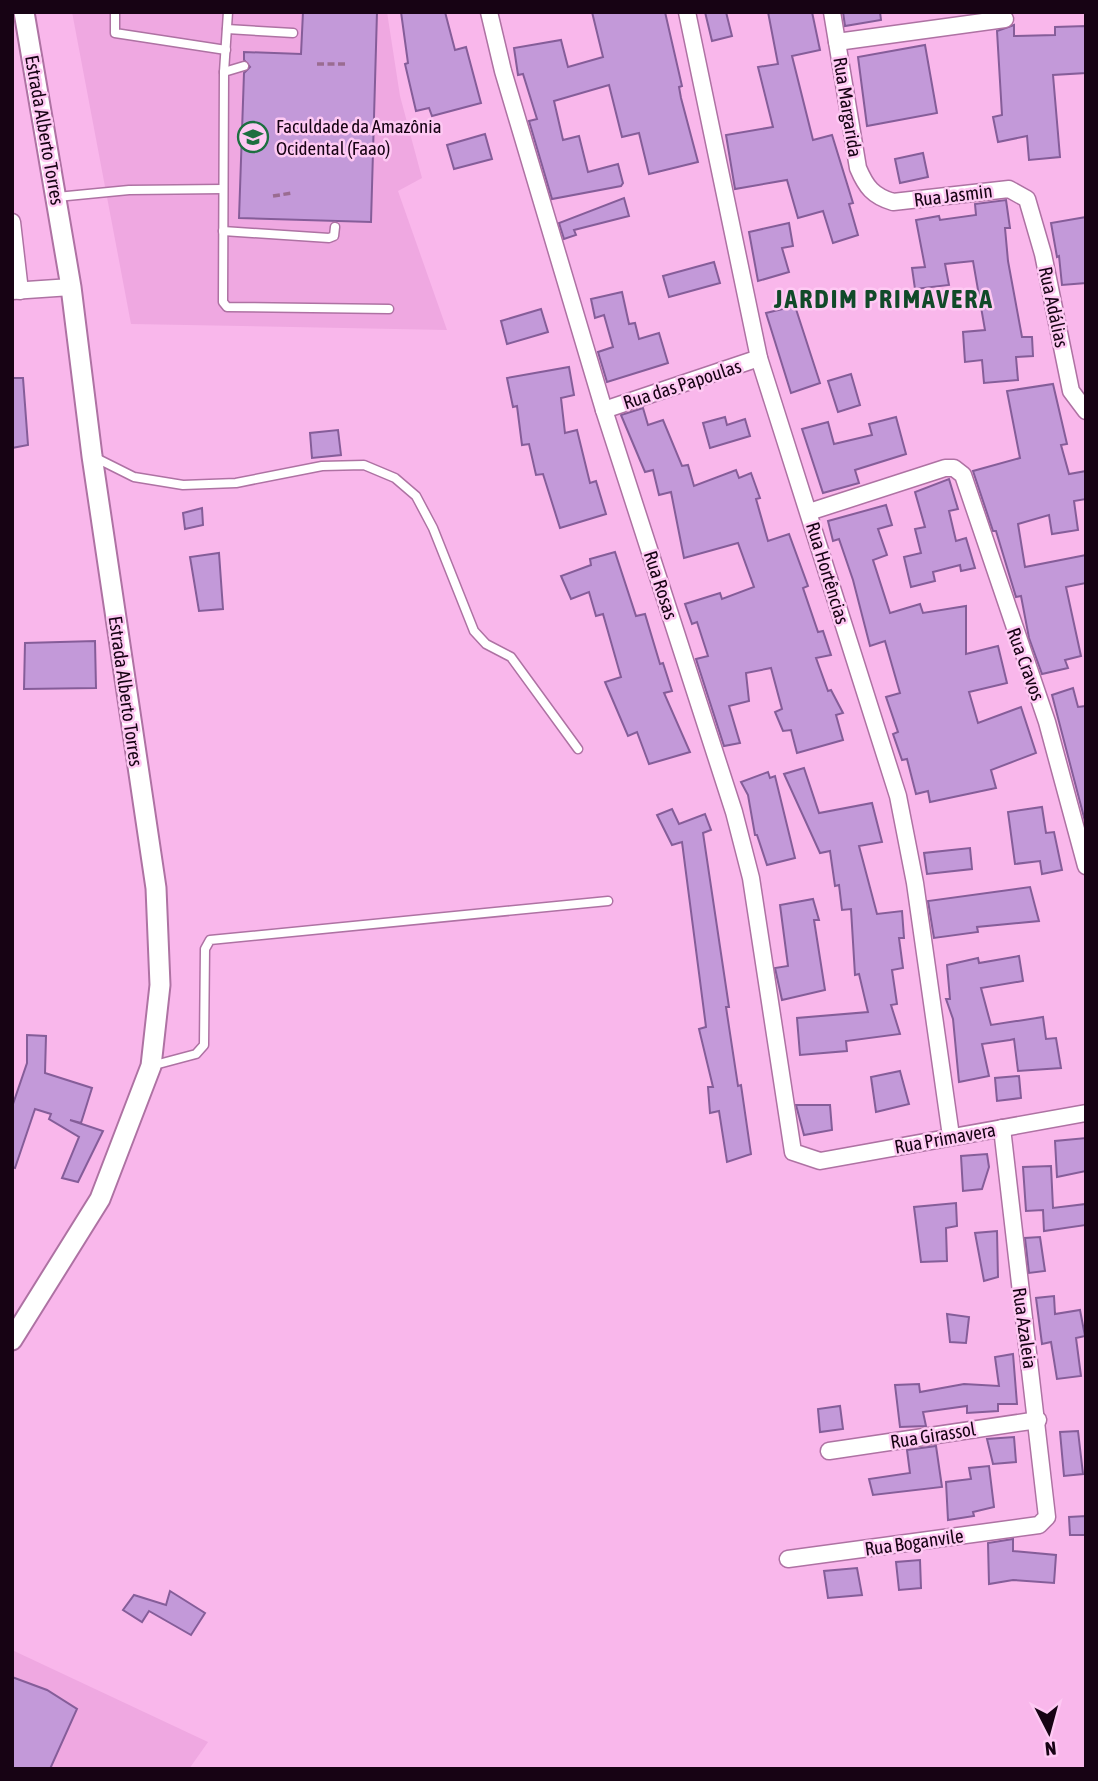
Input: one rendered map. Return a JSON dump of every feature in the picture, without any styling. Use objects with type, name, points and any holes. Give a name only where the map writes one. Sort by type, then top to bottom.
[{"type":"street","name":"Estrada Alberto Torres","points":[[12,1340],[100,1199],[151,1066],[160,985],[156,888],[92,456],[71,288],[24,12]]},
{"type":"street","name":"Rua Rosas","points":[[489,12],[503,71],[604,410],[744,851],[751,878],[788,1140],[793,1152],[804,1158]]},
{"type":"street","name":"Rua Hortências","points":[[687,12],[760,358],[898,796],[915,883],[951,1136]]},
{"type":"street","name":"Rua Margarida","points":[[832,12],[858,168],[864,184],[876,197]]},
{"type":"street","points":[[837,42],[1005,19]]},
{"type":"street","name":"Rua Jasmin","points":[[876,197],[893,202],[1009,188],[1027,199]]},
{"type":"street","name":"Rua Adálias","points":[[1027,199],[1043,254],[1071,391],[1086,411]]},
{"type":"street","points":[[12,222],[16,291],[71,288]]},
{"type":"street","name":"Rua das Papoulas","points":[[604,410],[760,358]]},
{"type":"street","name":"Rua Cravos","points":[[809,512],[954,468],[969,486],[1012,626],[1047,722],[1086,866]]},
{"type":"street","name":"Rua Primavera","points":[[804,1158],[820,1161],[1086,1113]]},
{"type":"street","name":"Rua Azaleia","points":[[1002,1128],[1012,1235],[1048,1510],[1045,1522],[1039,1525]]},
{"type":"street","name":"Rua Girassol","points":[[829,1451],[1038,1420]]},
{"type":"street","name":"Rua Boganvile","points":[[788,1559],[1039,1525]]},
{"type":"lane","points":[[115,12],[115,33],[226,50]]},
{"type":"lane","points":[[228,12],[224,72],[223,302],[227,307],[388,309]]},
{"type":"lane","points":[[227,29],[293,33]]},
{"type":"lane","points":[[224,72],[244,66]]},
{"type":"lane","points":[[57,197],[129,190],[223,188]]},
{"type":"lane","points":[[223,231],[329,238],[334,236],[335,227]]},
{"type":"lane","points":[[92,456],[134,477],[183,485],[236,483],[322,466],[364,465],[395,478],[416,496],[433,528],[474,631],[486,644],[511,657],[578,749]]},
{"type":"lane","points":[[151,1066],[196,1054],[204,1045],[205,948],[210,940],[608,901]]},
{"type":"path","points":[[317,64],[345,64]]},
{"type":"path","points":[[273,196],[292,193]]},
{"type":"shaded area","name":"Faculdade da Amazônia Ocidental (Faao)","points":[[72,12],[387,12],[400,96],[422,178],[398,191],[447,330],[131,324]]},
{"type":"shaded area","points":[[12,1650],[208,1742],[189,1769],[12,1769]]},
{"type":"building","points":[[303,12],[377,12],[371,222],[239,218],[244,73],[250,67],[244,60],[244,52],[301,54]]},
{"type":"building","points":[[401,12],[445,12],[455,50],[466,47],[481,103],[432,116],[429,108],[416,111],[405,64],[408,63]]},
{"type":"building","points":[[592,12],[665,12],[682,86],[679,87],[681,98],[698,162],[649,174],[639,133],[622,137],[609,85],[554,101],[563,140],[579,136],[588,172],[618,164],[623,183],[621,186],[552,199],[529,121],[537,119],[523,74],[518,75],[514,48],[561,40],[568,67],[603,57]]},
{"type":"building","points":[[705,12],[726,12],[732,36],[712,41]]},
{"type":"building","points":[[768,12],[812,12],[820,50],[792,56],[813,140],[832,135],[853,203],[849,204],[858,235],[833,243],[823,211],[798,218],[787,180],[735,189],[726,135],[773,127],[758,67],[778,64]]},
{"type":"building","points":[[843,12],[880,12],[881,20],[845,26]]},
{"type":"building","points":[[1014,25],[1014,36],[1055,35],[1055,27],[1086,26],[1086,73],[1053,75],[1060,157],[1029,160],[1027,136],[998,142],[993,117],[1002,115],[997,31]]},
{"type":"building","points":[[925,45],[937,113],[867,126],[858,57]]},
{"type":"building","points":[[485,134],[492,159],[454,169],[447,145]]},
{"type":"building","points":[[923,153],[928,177],[900,183],[895,159]]},
{"type":"building","points":[[624,198],[629,216],[574,230],[576,235],[564,239],[559,223]]},
{"type":"building","points":[[1006,200],[1010,228],[1005,228],[1008,261],[1022,337],[1032,337],[1033,356],[1016,357],[1018,380],[984,383],[982,360],[965,362],[963,332],[985,330],[973,261],[945,264],[949,285],[915,289],[912,268],[925,267],[916,220],[976,215],[975,204]]},
{"type":"building","points":[[1086,217],[1086,283],[1062,285],[1059,256],[1057,257],[1051,223]]},
{"type":"building","points":[[789,223],[793,246],[782,248],[789,272],[758,281],[749,232]]},
{"type":"building","points":[[714,262],[720,283],[669,297],[663,276]]},
{"type":"building","points":[[622,292],[629,324],[635,323],[639,339],[659,333],[668,363],[607,382],[598,352],[613,347],[604,315],[595,318],[591,299]]},
{"type":"building","points":[[795,306],[820,383],[791,393],[766,313]]},
{"type":"building","points":[[541,309],[548,332],[507,344],[501,321]]},
{"type":"building","points":[[569,367],[574,395],[561,398],[565,433],[577,430],[590,483],[596,481],[606,514],[560,528],[543,474],[536,475],[529,444],[522,445],[517,406],[513,407],[507,378]]},
{"type":"building","points":[[851,374],[860,405],[838,412],[828,381]]},
{"type":"building","points":[[12,378],[23,378],[28,445],[12,448]]},
{"type":"building","points":[[1053,384],[1067,444],[1061,445],[1069,474],[1086,471],[1086,499],[1074,501],[1078,530],[1052,534],[1049,515],[1018,524],[1025,567],[1086,555],[1086,583],[1066,587],[1081,656],[1065,660],[1068,668],[1042,674],[1029,638],[1021,596],[1016,597],[996,531],[993,531],[973,471],[1020,458],[1007,391]]},
{"type":"building","points":[[643,408],[648,425],[663,420],[682,466],[688,465],[694,486],[736,470],[739,478],[751,473],[760,498],[756,499],[768,541],[789,534],[808,586],[803,588],[818,632],[823,631],[831,655],[816,658],[828,691],[831,690],[843,713],[836,715],[843,740],[797,753],[791,730],[783,731],[775,712],[782,709],[771,668],[746,673],[749,701],[729,706],[740,743],[724,746],[696,659],[708,656],[697,622],[692,624],[685,604],[720,593],[722,599],[754,587],[738,543],[684,558],[671,492],[659,495],[653,470],[645,472],[621,415]]},
{"type":"building","points":[[725,417],[727,425],[745,419],[750,436],[710,448],[703,423]]},
{"type":"building","points":[[896,417],[906,454],[855,470],[859,483],[823,493],[802,429],[828,422],[834,444],[872,435],[869,424]]},
{"type":"building","points":[[338,430],[341,455],[312,458],[310,433]]},
{"type":"building","points":[[949,479],[958,509],[949,511],[956,541],[966,538],[975,568],[961,571],[960,565],[933,572],[935,581],[911,587],[904,557],[921,553],[915,529],[925,527],[915,492]]},
{"type":"building","points":[[886,505],[892,525],[878,529],[887,555],[873,560],[890,613],[920,604],[923,613],[966,606],[966,654],[998,646],[1007,683],[969,692],[978,723],[1021,707],[1036,753],[991,770],[996,788],[930,802],[928,791],[916,794],[907,759],[902,760],[893,734],[898,732],[886,697],[900,693],[885,641],[870,646],[853,580],[839,539],[833,541],[828,521]]},
{"type":"building","points":[[202,508],[203,525],[185,529],[183,513]]},
{"type":"building","points":[[615,552],[636,616],[645,614],[660,664],[663,663],[672,691],[664,693],[690,752],[649,764],[637,732],[628,736],[605,682],[621,677],[603,614],[596,616],[589,592],[571,599],[561,576],[591,565],[590,559]]},
{"type":"building","points":[[219,553],[223,609],[199,611],[190,557]]},
{"type":"building","points":[[95,641],[96,688],[24,689],[25,643]]},
{"type":"building","points":[[1073,688],[1078,707],[1086,706],[1086,825],[1052,695]]},
{"type":"building","points":[[804,768],[819,813],[872,803],[882,842],[859,846],[877,914],[902,911],[904,938],[899,938],[903,968],[892,970],[897,1004],[891,1005],[900,1034],[846,1041],[847,1051],[800,1055],[797,1018],[868,1012],[859,974],[855,975],[851,909],[842,910],[830,851],[820,853],[784,774]]},
{"type":"building","points":[[768,772],[770,778],[775,776],[795,858],[767,865],[755,835],[748,795],[741,782]]},
{"type":"building","points":[[1042,807],[1046,833],[1054,832],[1062,870],[1042,874],[1040,861],[1015,864],[1008,812]]},
{"type":"building","points":[[672,809],[679,824],[705,814],[711,830],[703,833],[729,1007],[726,1007],[751,1154],[727,1162],[719,1111],[710,1113],[708,1087],[713,1087],[699,1029],[706,1027],[682,842],[672,845],[657,815]]},
{"type":"building","points":[[970,848],[972,869],[927,874],[924,853]]},
{"type":"building","points":[[1030,887],[1039,921],[977,927],[978,932],[934,938],[928,901]]},
{"type":"building","points":[[813,899],[819,920],[814,920],[825,990],[782,1000],[775,968],[788,966],[780,905]]},
{"type":"building","points":[[1019,956],[1023,981],[981,988],[991,1025],[1043,1017],[1046,1039],[1056,1038],[1061,1068],[1018,1071],[1014,1039],[982,1044],[989,1076],[959,1082],[953,1019],[946,999],[950,999],[947,965],[978,958],[979,963]]},
{"type":"building","points":[[27,1035],[46,1036],[45,1073],[92,1088],[81,1123],[70,1120],[103,1131],[78,1182],[62,1178],[79,1137],[49,1119],[51,1114],[35,1109],[15,1168],[12,1167],[12,1107],[27,1063]]},
{"type":"building","points":[[900,1071],[909,1104],[876,1112],[871,1077]]},
{"type":"building","points":[[1019,1076],[1021,1098],[997,1101],[995,1078]]},
{"type":"building","points":[[796,1105],[830,1105],[832,1130],[804,1135]]},
{"type":"building","points":[[1086,1138],[1086,1171],[1057,1177],[1055,1141]]},
{"type":"building","points":[[987,1154],[989,1167],[982,1189],[963,1191],[961,1156]]},
{"type":"building","points":[[1051,1166],[1053,1208],[1086,1204],[1086,1225],[1044,1231],[1043,1210],[1026,1211],[1023,1167]]},
{"type":"building","points":[[956,1203],[957,1226],[946,1228],[947,1261],[921,1262],[914,1207]]},
{"type":"building","points":[[997,1231],[998,1277],[984,1281],[975,1233]]},
{"type":"building","points":[[1040,1237],[1045,1271],[1029,1273],[1025,1238]]},
{"type":"building","points":[[1054,1296],[1055,1314],[1080,1310],[1085,1336],[1076,1338],[1081,1376],[1057,1379],[1051,1342],[1042,1344],[1036,1298]]},
{"type":"building","points":[[947,1314],[969,1317],[966,1343],[950,1342]]},
{"type":"building","points":[[1013,1354],[1017,1404],[998,1404],[998,1411],[967,1413],[967,1406],[923,1412],[926,1426],[900,1427],[895,1385],[919,1384],[920,1392],[964,1384],[999,1386],[995,1357]]},
{"type":"building","points":[[840,1406],[843,1429],[820,1432],[818,1409]]},
{"type":"building","points":[[1078,1431],[1083,1474],[1064,1476],[1060,1432]]},
{"type":"building","points":[[1014,1437],[1016,1462],[993,1464],[987,1439]]},
{"type":"building","points":[[936,1446],[942,1487],[873,1495],[869,1479],[910,1473],[907,1450]]},
{"type":"building","points":[[989,1466],[994,1507],[973,1512],[974,1516],[948,1520],[946,1482],[971,1479],[969,1468]]},
{"type":"building","points":[[1086,1516],[1086,1535],[1070,1535],[1069,1517]]},
{"type":"building","points":[[1013,1539],[1013,1551],[1056,1555],[1054,1583],[1013,1580],[989,1584],[988,1543]]},
{"type":"building","points":[[920,1560],[921,1588],[899,1590],[896,1562]]},
{"type":"building","points":[[857,1568],[862,1595],[828,1598],[824,1571]]},
{"type":"building","points":[[170,1591],[205,1613],[191,1635],[149,1611],[142,1622],[123,1610],[134,1595],[166,1605]]},
{"type":"building","points":[[12,1677],[47,1690],[77,1709],[50,1769],[12,1769]]},
{"type":"place","name":"Faculdade da Amazônia Ocidental (Faao)","points":[[253,137]]},
{"type":"district","name":"JARDIM PRIMAVERA","points":[[884,299]]}]
